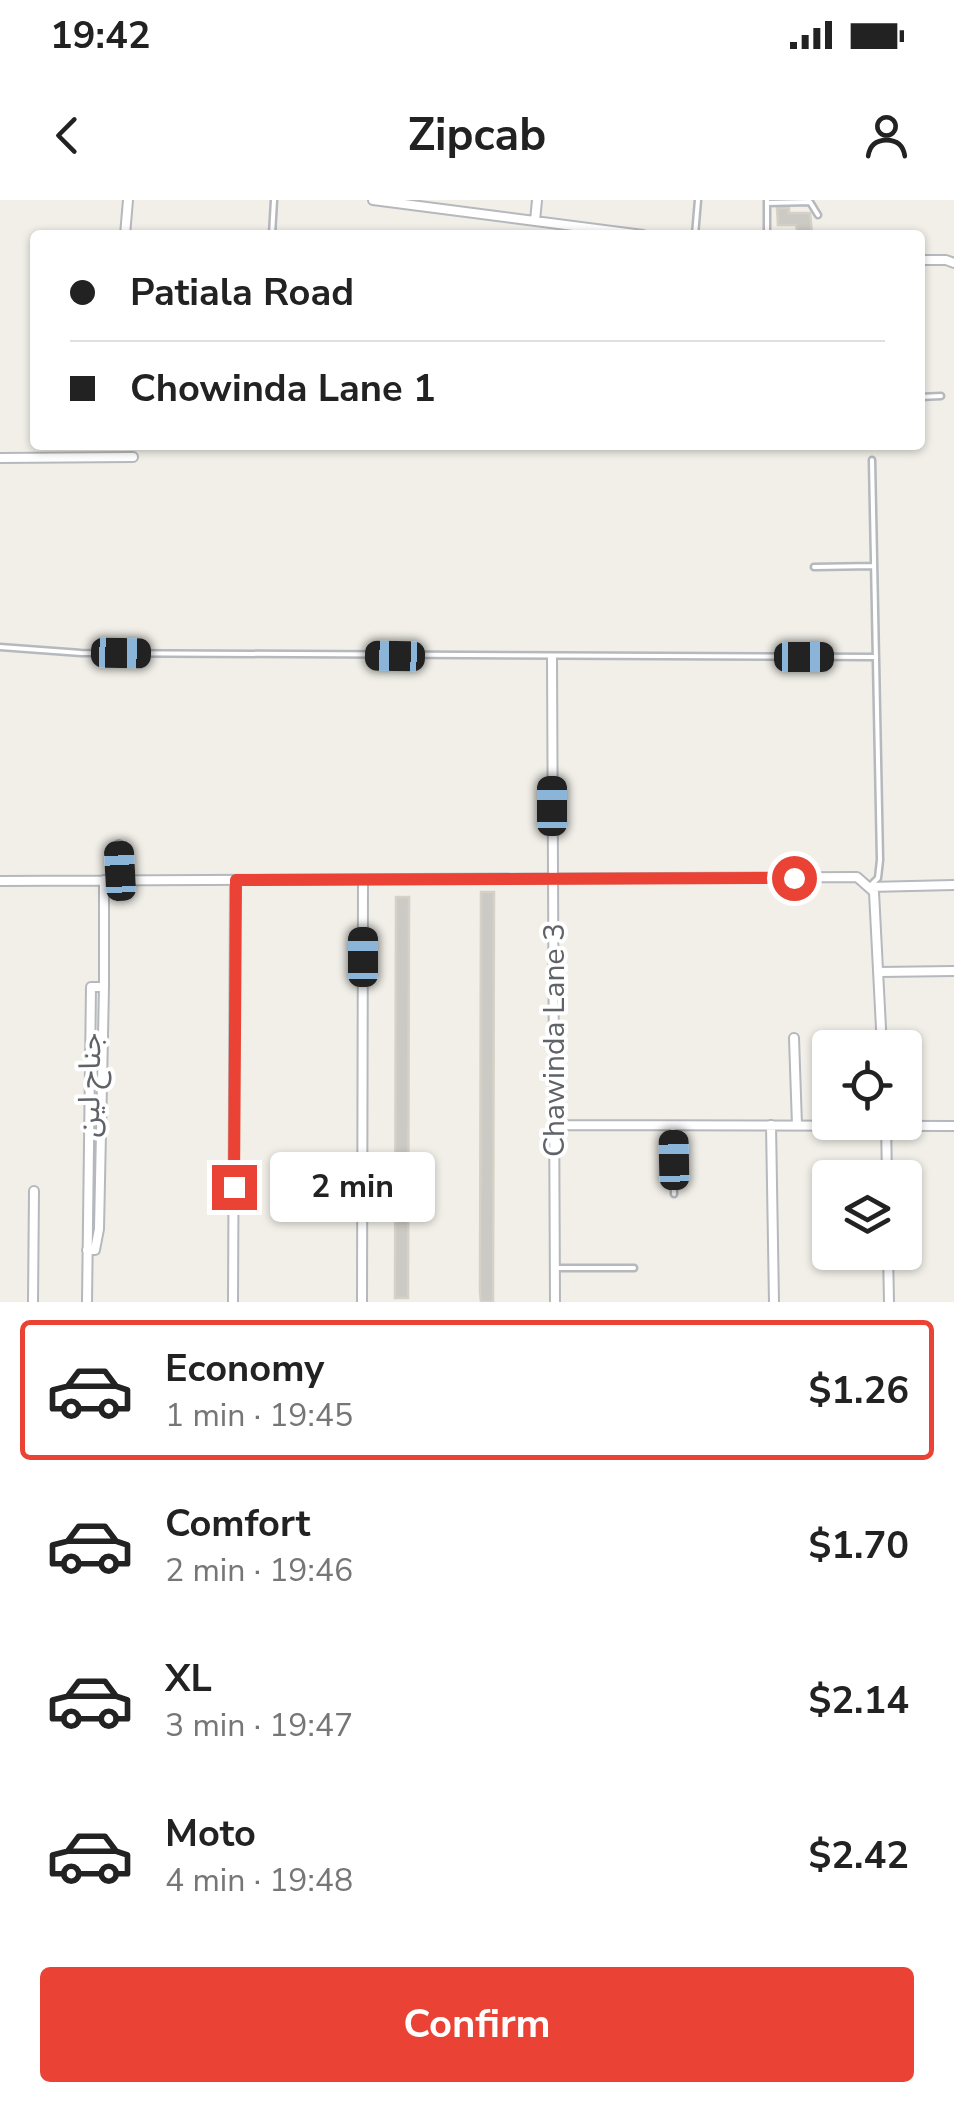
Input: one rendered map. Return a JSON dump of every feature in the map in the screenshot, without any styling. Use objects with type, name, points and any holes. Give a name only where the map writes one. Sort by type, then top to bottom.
[{"type":"street","points":[[125,230],[128,200]]},
{"type":"street","points":[[374,200],[604,230]]},
{"type":"street","points":[[535,221],[537,200]]},
{"type":"street","points":[[925,260],[954,263]]},
{"type":"street","points":[[63,450],[63,458]]},
{"type":"street","points":[[0,458],[133,457]]},
{"type":"street","name":"Chawinda Lane 3","points":[[552,658],[554,1302]]},
{"type":"street","points":[[119,845],[120,880]]},
{"type":"street","points":[[0,880],[857,877],[874,892],[881,1030]]},
{"type":"street","name":"جناح لین","points":[[86,1302],[91,987],[104,987],[104,880]]},
{"type":"street","points":[[234,1302],[236,880]]},
{"type":"street","points":[[362,1302],[364,880]]},
{"type":"street","points":[[869,887],[954,885]]},
{"type":"street","points":[[879,972],[954,971]]},
{"type":"street","points":[[88,1250],[97,1246],[104,987]]},
{"type":"street","points":[[794,1038],[797,1124]]},
{"type":"street","points":[[90,1086],[101,1086]]},
{"type":"street","points":[[555,1125],[812,1124]]},
{"type":"street","points":[[922,1125],[954,1126]]},
{"type":"street","points":[[771,1126],[774,1302]]},
{"type":"street","points":[[89,1160],[100,1160]]},
{"type":"street","points":[[33,1302],[34,1191]]},
{"type":"street","points":[[888,1270],[889,1302]]},
{"type":"lane","points":[[272,230],[274,200]]},
{"type":"lane","points":[[695,230],[698,200]]},
{"type":"lane","points":[[767,230],[767,202],[810,202],[818,216]]},
{"type":"lane","points":[[925,397],[942,396]]},
{"type":"lane","points":[[869,887],[878,878],[880,860],[872,460]]},
{"type":"lane","points":[[814,566],[874,566]]},
{"type":"lane","points":[[0,647],[82,652],[552,658],[876,657]]},
{"type":"lane","points":[[673,1125],[674,1194]]},
{"type":"lane","points":[[554,1268],[634,1268]]},
{"type":"building","points":[[777,208],[789,208],[789,213],[810,213],[812,230],[778,225]]},
{"type":"building","points":[[481,892],[494,892],[493,1302],[481,1302],[480,1292]]},
{"type":"building","points":[[396,897],[409,897],[408,1298],[395,1298]]},
{"type":"route","points":[[234,1187],[236,880],[794,878]]}]
